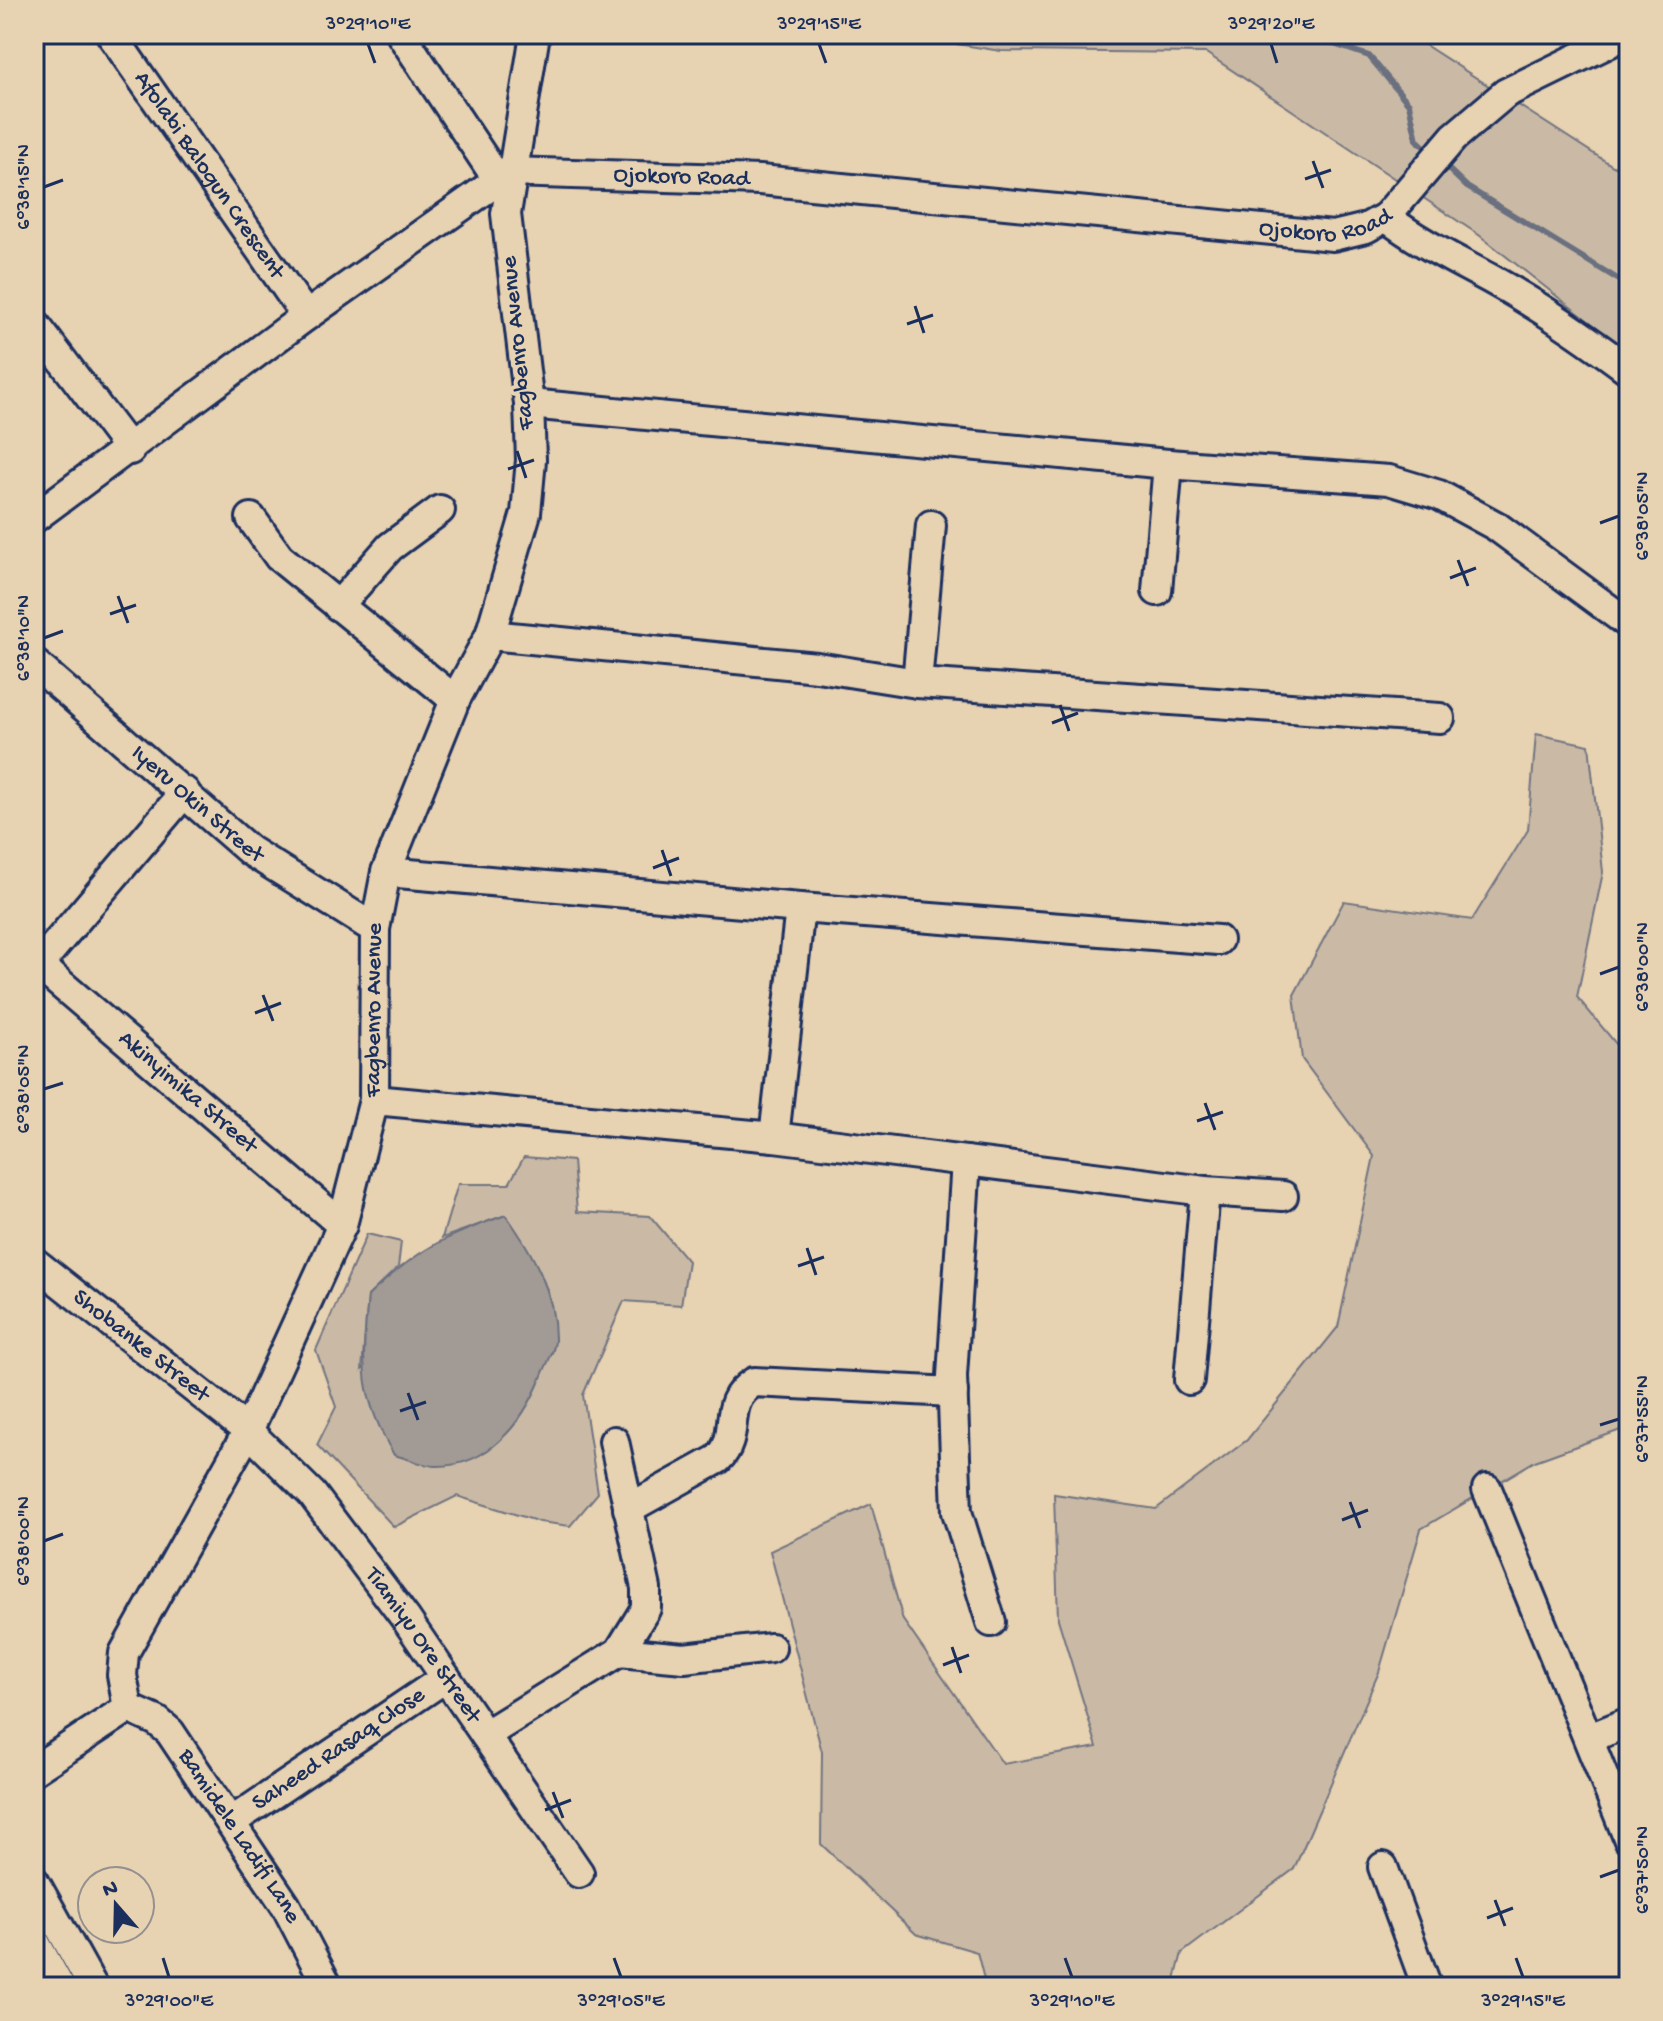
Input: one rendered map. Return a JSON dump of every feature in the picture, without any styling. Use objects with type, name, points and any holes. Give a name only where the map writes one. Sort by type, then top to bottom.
[{"type":"street","name":"Afolabi Balogun Crescent","points":[[111,34],[306,316]]},
{"type":"street","points":[[34,518],[130,450],[306,316],[504,176],[401,34]]},
{"type":"street","name":"Fagbenro Avenue","points":[[128,1708],[122,1675],[124,1653],[248,1431],[342,1225],[374,1100],[375,929],[386,872],[455,700],[490,635],[526,513],[531,460],[529,404],[507,235],[504,176],[535,34]]},
{"type":"street","name":"Ojokoro Road","points":[[504,176],[760,180],[1333,236],[1366,228],[1386,217],[1454,137],[1506,93],[1627,34]]},
{"type":"street","points":[[1386,217],[1423,245],[1496,282],[1576,330],[1629,370]]},
{"type":"street","points":[[34,323],[130,450]]},
{"type":"street","points":[[529,404],[1168,464],[1389,480],[1439,495],[1496,526],[1629,624]]},
{"type":"street","points":[[1157,591],[1168,464]]},
{"type":"street","points":[[338,606],[390,547],[440,510]]},
{"type":"street","points":[[251,518],[279,557],[455,700]]},
{"type":"street","points":[[917,683],[931,525]]},
{"type":"street","points":[[490,635],[817,667],[917,683],[1440,718]]},
{"type":"street","name":"Iyeru Okin Street","points":[[34,663],[271,867],[375,929]]},
{"type":"street","points":[[35,965],[185,792]]},
{"type":"street","points":[[386,872],[1218,940]]},
{"type":"street","points":[[774,1137],[800,908]]},
{"type":"street","name":"Akinyimika Street","points":[[35,965],[342,1225]]},
{"type":"street","points":[[374,1100],[774,1137],[1205,1191],[1283,1196]]},
{"type":"street","points":[[966,1161],[953,1392],[957,1512],[991,1622]]},
{"type":"street","points":[[1189,1380],[1205,1191]]},
{"type":"street","name":"Shobanke Street","points":[[34,1262],[248,1431]]},
{"type":"street","points":[[628,1509],[718,1459],[727,1450],[734,1403],[740,1390],[754,1382],[953,1392]]},
{"type":"street","name":"Tiamiyu Ore Street","points":[[248,1431],[312,1494],[406,1619],[579,1873]]},
{"type":"street","points":[[485,1735],[619,1652],[646,1608],[646,1588],[614,1441]]},
{"type":"street","points":[[1487,1489],[1629,1840]]},
{"type":"street","points":[[619,1652],[655,1658],[684,1658],[771,1648]]},
{"type":"street","name":"Saheed Rasaq Close","points":[[231,1822],[445,1678]]},
{"type":"street","points":[[34,1770],[128,1708]]},
{"type":"street","name":"Bamidele Ladifi Lane","points":[[128,1708],[157,1721],[170,1732],[286,1906],[328,1987]]},
{"type":"street","points":[[1590,1738],[1629,1722]]},
{"type":"street","points":[[1383,1867],[1427,1987]]},
{"type":"street","points":[[34,1881],[93,1987]]},
{"type":"street","points":[[34,1940],[47,1976]]},
{"type":"shaded area","points":[[893,34],[1408,34],[1613,166],[1629,172],[1629,353],[1479,235],[1206,53],[1001,51]]},
{"type":"shaded area","points":[[1536,734],[1589,745],[1603,872],[1577,997],[1617,1045],[1629,1040],[1629,1427],[1535,1461],[1421,1529],[1379,1672],[1294,1869],[1182,1953],[1173,1987],[986,1987],[977,1952],[916,1934],[821,1844],[822,1752],[770,1551],[871,1504],[903,1620],[1003,1764],[1097,1747],[1058,1619],[1054,1494],[1156,1509],[1247,1440],[1338,1327],[1374,1156],[1302,1059],[1294,995],[1344,901],[1472,920],[1528,830]]},
{"type":"shaded area","points":[[524,1157],[573,1161],[577,1212],[650,1216],[688,1261],[681,1305],[624,1301],[583,1395],[598,1493],[570,1526],[540,1522],[457,1496],[394,1527],[317,1445],[336,1407],[316,1350],[367,1234],[401,1242],[398,1267],[368,1296],[362,1370],[506,1215],[442,1238],[458,1184],[509,1184]]},
{"type":"shaded area","points":[[506,1215],[540,1273],[554,1321],[554,1348],[533,1394],[502,1439],[472,1459],[436,1466],[394,1455],[374,1414],[365,1378],[368,1296],[431,1246]]},
{"type":"waterway","points":[[1304,34],[1369,56],[1409,104],[1417,140],[1429,151]]},
{"type":"waterway","points":[[1441,162],[1467,187],[1629,286]]}]
